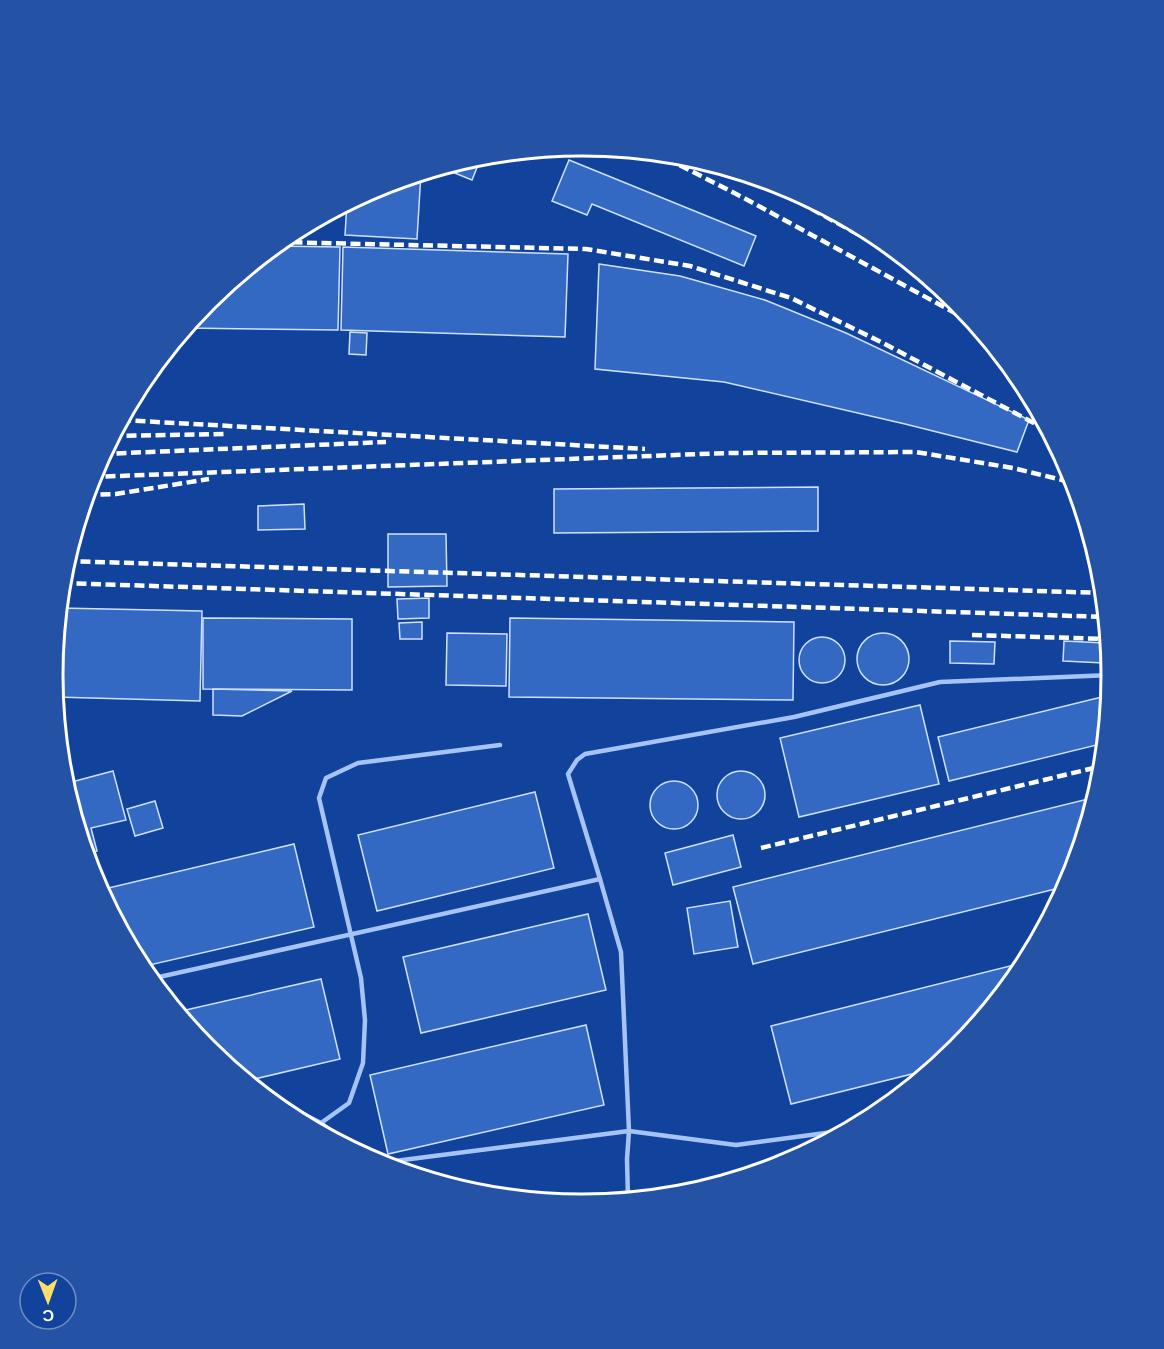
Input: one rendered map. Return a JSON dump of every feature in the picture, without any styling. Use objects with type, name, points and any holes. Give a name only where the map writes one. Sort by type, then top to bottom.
[{"type":"lane","points":[[628,1191],[629,1131],[621,952],[568,774],[577,760],[585,754],[794,717],[940,682],[1101,675]]},
{"type":"lane","points":[[321,1123],[349,1103],[363,1063],[365,1020],[361,978],[319,798],[326,778],[358,763],[500,745]]},
{"type":"lane","points":[[160,977],[600,879]]},
{"type":"lane","points":[[400,1160],[629,1131],[736,1145],[825,1133]]},
{"type":"building","points":[[569,160],[756,236],[744,266],[592,204],[587,215],[552,201]]},
{"type":"building","points":[[478,166],[472,180],[452,172]]},
{"type":"building","points":[[420,181],[417,239],[345,235],[346,212]]},
{"type":"building","points":[[289,246],[340,247],[338,330],[196,328],[240,284]]},
{"type":"building","points":[[343,247],[568,254],[565,337],[341,330]]},
{"type":"building","points":[[599,264],[680,276],[765,300],[846,333],[1029,420],[1017,452],[724,382],[595,369]]},
{"type":"building","points":[[350,332],[367,333],[366,355],[349,354]]},
{"type":"building","points":[[818,487],[818,531],[554,533],[554,489]]},
{"type":"building","points":[[304,504],[305,529],[258,530],[258,506]]},
{"type":"building","points":[[388,534],[446,534],[447,586],[388,587]]},
{"type":"building","points":[[429,598],[429,618],[398,619],[397,599]]},
{"type":"building","points":[[67,608],[202,611],[200,701],[64,697]]},
{"type":"building","points":[[203,618],[352,619],[352,690],[203,689]]},
{"type":"building","points":[[510,618],[794,622],[793,700],[509,697]]},
{"type":"building","points":[[422,622],[422,639],[400,639],[399,623]]},
{"type":"building","points":[[447,633],[507,634],[506,686],[446,685]]},
{"type":"building","points":[[878,633],[888,633],[898,637],[905,644],[909,659],[905,674],[898,681],[888,685],[878,685],[868,681],[861,674],[857,664],[857,654],[861,644],[868,637]]},
{"type":"building","points":[[822,637],[838,644],[845,660],[838,676],[822,683],[806,676],[799,660],[806,644]]},
{"type":"building","points":[[950,641],[995,642],[994,664],[950,663]]},
{"type":"building","points":[[1064,641],[1100,643],[1101,663],[1063,661]]},
{"type":"building","points":[[213,689],[292,691],[242,716],[213,715]]},
{"type":"building","points":[[1100,697],[1096,745],[949,781],[938,737]]},
{"type":"building","points":[[920,705],[939,784],[799,817],[780,738]]},
{"type":"building","points":[[113,771],[126,820],[91,828],[97,851],[95,852],[91,841],[74,781]]},
{"type":"building","points":[[736,771],[746,771],[758,778],[765,790],[765,800],[758,812],[746,819],[736,819],[721,808],[717,800],[717,790],[728,775]]},
{"type":"building","points":[[669,781],[679,781],[691,788],[698,800],[698,810],[691,822],[679,829],[669,829],[654,818],[650,810],[650,800],[661,785]]},
{"type":"building","points":[[535,792],[554,868],[377,911],[358,835]]},
{"type":"building","points":[[1085,800],[1073,841],[1054,889],[753,964],[733,887]]},
{"type":"building","points":[[155,801],[163,828],[135,836],[127,809]]},
{"type":"building","points":[[733,835],[741,867],[673,885],[665,853]]},
{"type":"building","points":[[294,844],[314,927],[151,965],[110,888]]},
{"type":"building","points":[[730,901],[738,947],[694,954],[687,908]]},
{"type":"building","points":[[588,914],[606,990],[421,1033],[403,957]]},
{"type":"building","points":[[1012,965],[972,1017],[913,1074],[791,1104],[771,1026]]},
{"type":"building","points":[[321,979],[340,1059],[257,1078],[215,1041],[186,1010]]},
{"type":"building","points":[[586,1025],[604,1105],[388,1154],[370,1075]]},
{"type":"railway","points":[[678,164],[952,312]]},
{"type":"railway","points":[[811,208],[848,229]]},
{"type":"railway","points":[[295,242],[586,249],[690,266],[791,298],[883,343],[1036,424]]},
{"type":"railway","points":[[130,421],[645,449]]},
{"type":"railway","points":[[122,436],[225,434]]},
{"type":"railway","points":[[113,454],[386,442]]},
{"type":"railway","points":[[103,477],[728,453],[916,452],[1013,468],[1063,480]]},
{"type":"railway","points":[[96,495],[116,494],[209,479]]},
{"type":"railway","points":[[76,561],[1094,593]]},
{"type":"railway","points":[[71,583],[1098,617]]},
{"type":"railway","points":[[972,635],[1100,639]]},
{"type":"railway","points":[[761,848],[1092,768]]}]
